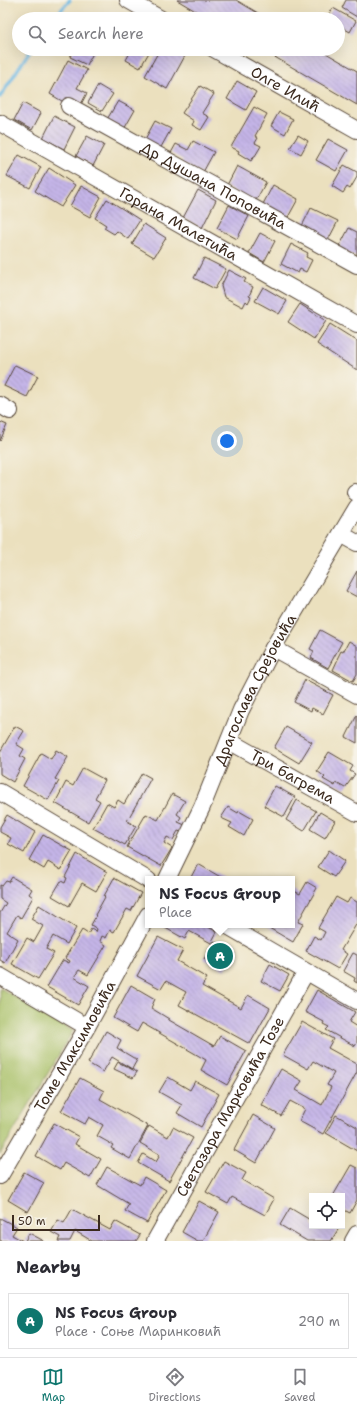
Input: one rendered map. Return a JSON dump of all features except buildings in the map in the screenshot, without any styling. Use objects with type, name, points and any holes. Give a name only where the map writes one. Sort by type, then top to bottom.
[{"type":"street","points":[[128,0],[149,12]]},
{"type":"street","name":"Олге Илић","points":[[226,56],[357,130]]},
{"type":"street","name":"Др Душана Поповића","points":[[69,106],[357,265]]},
{"type":"street","name":"Горана Малетића","points":[[0,122],[357,325]]},
{"type":"street","name":"Драгослава Срејовића","points":[[168,876],[202,807],[241,710],[273,648],[341,534],[356,497]]},
{"type":"street","points":[[341,534],[357,543]]},
{"type":"street","points":[[273,648],[357,695]]},
{"type":"street","name":"Три багрема","points":[[228,740],[357,814]]},
{"type":"street","points":[[0,792],[145,878]]},
{"type":"street","name":"Томе Максимовића","points":[[0,1176],[87,1027],[145,921]]},
{"type":"street","points":[[231,928],[357,1001]]},
{"type":"street","name":"Светозара Марковића Тозе","points":[[154,1241],[306,972]]},
{"type":"street","points":[[0,976],[87,1027]]},
{"type":"street","points":[[353,1241],[357,1234]]},
{"type":"green space","points":[[0,988],[73,1031],[0,1154]]},
{"type":"waterway","points":[[59,12],[70,0]]},
{"type":"waterway","points":[[0,97],[26,56]]},
{"type":"place","name":"NS Focus Group","points":[[220,956]]}]
